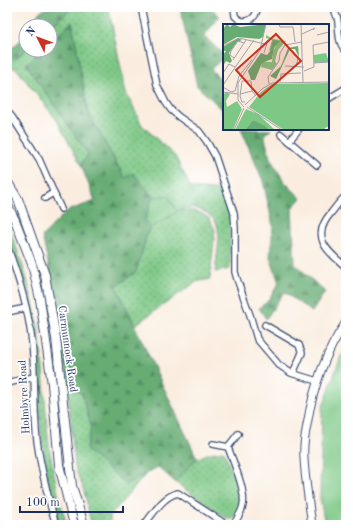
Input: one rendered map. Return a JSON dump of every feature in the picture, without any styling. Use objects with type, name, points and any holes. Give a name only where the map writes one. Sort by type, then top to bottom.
[{"type":"main road","name":"Carmunnock Road","points":[[7,181],[18,199],[45,275],[56,338],[72,486],[84,525]]},
{"type":"main road","name":"Carmunnock Road","points":[[7,204],[29,256],[40,299],[52,384],[59,465],[74,525]]},
{"type":"street","points":[[141,7],[157,85],[161,95],[175,113],[199,131],[208,142],[215,156],[234,213],[235,272],[257,339],[279,365],[293,373],[317,381]]},
{"type":"street","points":[[234,7],[235,16],[242,21],[246,21],[255,17],[257,7]]},
{"type":"street","points":[[332,7],[338,16],[340,44],[346,52]]},
{"type":"street","points":[[329,98],[346,88]]},
{"type":"street","points":[[7,111],[39,159],[61,209]]},
{"type":"street","points":[[289,141],[298,130]]},
{"type":"street","points":[[281,134],[316,165]]},
{"type":"street","points":[[45,198],[53,193]]},
{"type":"street","points":[[346,196],[323,223],[322,239],[327,250],[346,267]]},
{"type":"street","name":"Holmbyre Road","points":[[7,246],[18,274],[31,335],[37,441],[45,488],[56,525]]},
{"type":"street","points":[[7,312],[26,308]]},
{"type":"street","points":[[312,525],[304,457],[310,406],[317,381],[330,350],[346,322]]},
{"type":"street","points":[[265,325],[298,345],[302,353],[293,373]]},
{"type":"street","points":[[7,383],[34,377]]},
{"type":"street","points":[[228,447],[238,434]]},
{"type":"street","points":[[213,444],[228,447]]},
{"type":"street","points":[[228,447],[243,492],[243,505],[241,513],[234,525]]},
{"type":"street","points":[[144,525],[166,498],[172,494],[178,493],[227,525]]},
{"type":"green space","points":[[51,7],[73,7],[58,21],[58,18],[36,18],[40,11]]},
{"type":"green space","points":[[73,7],[103,7],[109,10],[126,93],[142,125],[175,156],[191,188],[222,191],[230,219],[230,269],[215,272],[219,233],[215,221],[212,217],[196,208],[188,208],[179,211],[189,210],[201,213],[210,219],[215,230],[210,279],[196,282],[135,325],[116,286],[136,272],[150,228],[177,212],[168,196],[153,197],[133,173],[125,178],[88,111],[72,22],[58,35],[58,21]]},
{"type":"green space","points":[[180,7],[210,7],[220,16],[204,36],[223,54],[223,58],[211,69],[223,81],[223,110],[197,86]]},
{"type":"green space","points":[[72,22],[88,111],[125,178],[133,173],[153,197],[145,220],[150,228],[136,272],[116,286],[197,458],[175,482],[158,467],[126,484],[86,450],[91,427],[82,394],[67,385],[58,308],[42,236],[67,211],[95,201],[81,165],[88,154],[26,64],[32,58],[58,58],[58,35]]},
{"type":"green space","points":[[18,42],[18,56],[14,60],[7,54],[7,51]]},
{"type":"green space","points":[[7,54],[14,60],[18,56],[18,58],[32,58],[26,64],[88,154],[81,165],[56,119],[15,67],[7,73]]},
{"type":"green space","points":[[241,130],[271,130],[264,134],[270,158],[284,181],[301,198],[292,208],[295,264],[325,292],[312,312],[284,292],[266,319],[259,308],[267,302],[279,283],[270,257],[273,226],[263,181]]},
{"type":"green space","points":[[168,196],[177,212],[150,228],[145,220],[153,197]]},
{"type":"green space","points":[[7,222],[25,273],[38,326],[42,354],[49,443],[59,498],[52,500],[46,471],[41,432],[36,352],[24,285],[7,232]]},
{"type":"green space","points":[[346,349],[346,525],[325,525],[320,498],[322,409],[341,356]]},
{"type":"green space","points":[[67,385],[82,394],[91,427],[126,484],[146,474],[110,516],[110,522],[114,525],[92,525],[89,517],[84,491],[75,467]]},
{"type":"green space","points":[[224,451],[240,494],[240,506],[233,519],[227,519],[175,482],[196,460],[207,454]]},
{"type":"green space","points":[[60,501],[67,525],[60,525],[53,503]]}]
